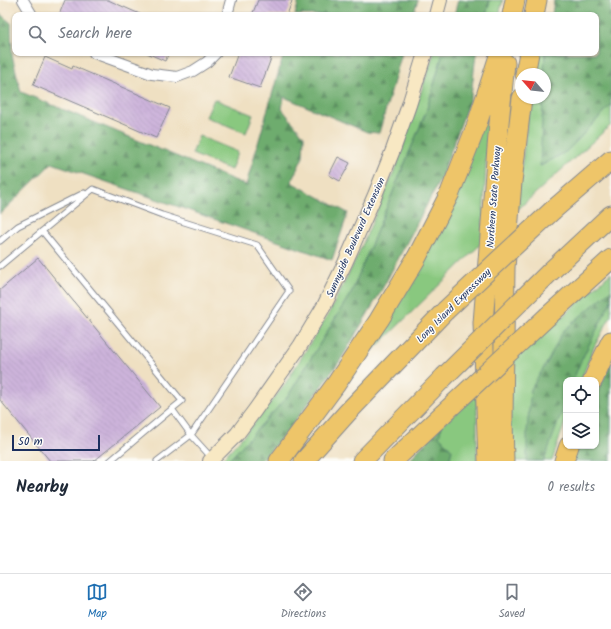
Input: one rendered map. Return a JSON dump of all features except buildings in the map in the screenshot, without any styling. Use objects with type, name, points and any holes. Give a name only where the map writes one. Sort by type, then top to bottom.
[{"type":"highway","points":[[513,12],[515,0]]},
{"type":"highway","points":[[535,12],[537,0]]},
{"type":"highway","points":[[279,461],[336,384],[379,320],[417,257],[450,193],[476,127],[499,56]]},
{"type":"highway","name":"Northern State Parkway","points":[[488,461],[483,323],[498,130],[507,56]]},
{"type":"highway","points":[[526,68],[528,56]]},
{"type":"highway","name":"Northern State Parkway","points":[[504,461],[502,420],[505,268],[512,182],[521,104]]},
{"type":"highway","name":"Long Island Expressway","points":[[304,461],[347,413],[445,311],[553,210],[611,160]]},
{"type":"highway","points":[[362,461],[550,272],[611,215]]},
{"type":"highway","points":[[393,461],[611,259]]},
{"type":"highway","points":[[594,377],[611,341]]},
{"type":"highway","points":[[564,461],[568,449]]},
{"type":"main road","points":[[437,12],[440,0]]},
{"type":"main road","name":"Sunnyside Boulevard Extension","points":[[211,460],[236,434],[255,410],[300,346],[324,306],[346,263],[375,195],[409,105],[424,56]]},
{"type":"street","points":[[22,0],[30,12]]},
{"type":"street","points":[[228,12],[231,0]]},
{"type":"street","points":[[102,56],[152,74],[177,77],[193,71],[213,56]]},
{"type":"lane","points":[[0,266],[93,189]]},
{"type":"lane","points":[[0,241],[18,226],[93,189],[162,215],[257,245],[289,290],[191,435],[157,461]]},
{"type":"lane","points":[[42,231],[182,401],[110,461]]},
{"type":"lane","points":[[172,409],[211,460]]},
{"type":"green space","points":[[299,0],[418,0],[414,12],[296,12]]},
{"type":"green space","points":[[458,0],[490,0],[487,12],[455,12]]},
{"type":"green space","points":[[490,0],[503,0],[500,12],[487,12]]},
{"type":"green space","points":[[554,0],[611,0],[611,105],[567,151],[540,166],[543,104],[551,104],[551,68],[544,68],[545,56],[599,56],[599,12],[552,12]]},
{"type":"green space","points":[[0,14],[11,23],[12,56],[21,92],[246,185],[283,56],[401,56],[379,133],[367,132],[284,97],[282,109],[304,136],[303,157],[291,182],[348,213],[332,260],[52,163],[0,214]]},
{"type":"green space","points":[[433,56],[442,56],[426,112],[352,291],[288,396],[228,461],[220,461],[246,433],[283,387],[329,313],[357,257],[396,167]]},
{"type":"green space","points":[[442,56],[476,56],[471,96],[441,178],[380,293],[340,361],[287,432],[261,461],[228,461],[288,396],[352,291],[426,112]]},
{"type":"green space","points":[[537,56],[545,56],[544,68],[535,68]]},
{"type":"green space","points":[[214,99],[253,115],[246,133],[206,117]]},
{"type":"green space","points":[[529,104],[543,104],[541,166],[567,151],[611,105],[611,125],[516,211]]},
{"type":"green space","points":[[482,123],[488,124],[482,243],[350,373]]},
{"type":"green space","points":[[199,136],[238,152],[231,170],[192,154]]},
{"type":"green space","points":[[611,273],[611,316],[594,347],[582,377],[563,377],[563,428],[552,461],[511,461],[508,365]]},
{"type":"green space","points":[[611,290],[611,301],[574,377],[563,377],[563,408],[544,461],[527,461],[527,431],[531,389],[549,359],[563,331]]},
{"type":"green space","points":[[611,363],[611,461],[569,461],[574,449],[599,449],[599,389]]},
{"type":"green space","points":[[477,394],[477,461],[449,461],[452,450],[439,436],[442,425]]},
{"type":"green space","points":[[442,425],[439,436],[452,450],[449,461],[408,461]]}]
